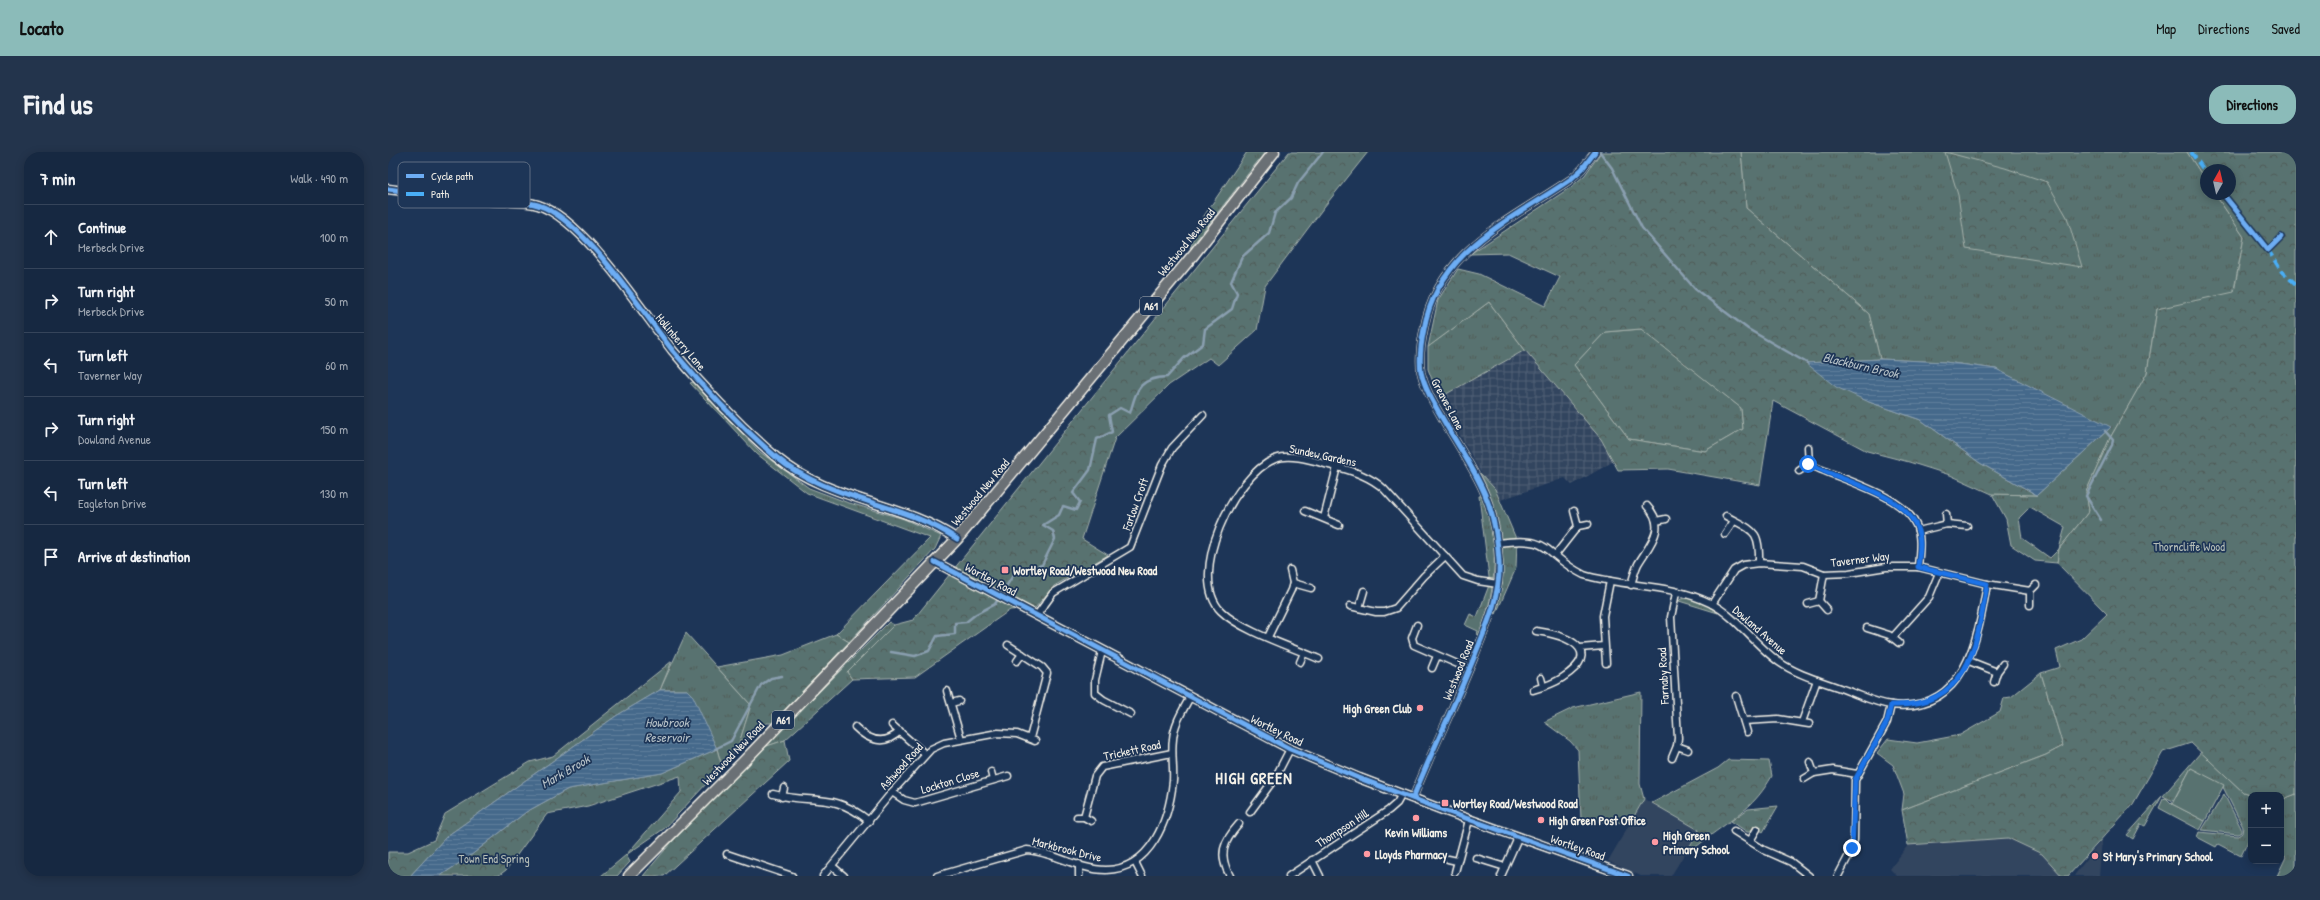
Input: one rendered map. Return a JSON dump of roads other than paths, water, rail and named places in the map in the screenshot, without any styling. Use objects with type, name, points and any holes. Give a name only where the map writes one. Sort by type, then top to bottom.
[{"type":"highway","name":"Westwood New Road","points":[[629,876],[743,762],[958,539],[1194,254],[1274,152]]},
{"type":"street","name":"Greaves Lane","points":[[1498,543],[1494,518],[1481,482],[1428,392],[1421,371],[1420,347],[1426,318],[1433,295],[1442,279],[1476,241],[1530,207],[1582,169],[1595,152]]},
{"type":"street","name":"Hollinberry Lane","points":[[388,189],[398,190]]},
{"type":"street","name":"Hollinberry Lane","points":[[530,204],[538,205],[565,220],[610,267],[674,351],[735,418],[777,458],[808,478],[840,494],[937,525],[958,539]]},
{"type":"street","name":"Farlow Croft","points":[[1037,615],[1053,593],[1130,547],[1134,541],[1162,465],[1172,448],[1203,415]]},
{"type":"street","points":[[1808,447],[1808,464]]},
{"type":"street","name":"Sundew Gardens","points":[[1319,659],[1268,637],[1227,616],[1212,597],[1208,580],[1209,564],[1234,497],[1246,482],[1277,458],[1287,457],[1337,467],[1362,475],[1378,484],[1457,570],[1470,579],[1498,584]]},
{"type":"street","points":[[1799,471],[1808,464]]},
{"type":"street","points":[[1808,464],[1887,497],[1908,513],[1918,531],[1920,549],[1918,567]]},
{"type":"street","points":[[1324,518],[1337,467]]},
{"type":"street","points":[[1631,585],[1636,568],[1654,540],[1656,521],[1653,512],[1647,506]]},
{"type":"street","points":[[1305,511],[1324,518],[1339,526]]},
{"type":"street","points":[[1574,511],[1578,526]]},
{"type":"street","points":[[1946,514],[1947,524]]},
{"type":"street","points":[[1726,516],[1750,528],[1758,539],[1759,563]]},
{"type":"street","points":[[1656,521],[1666,519]]},
{"type":"street","points":[[1725,534],[1734,521]]},
{"type":"street","points":[[1556,554],[1578,526],[1588,524]]},
{"type":"street","points":[[1918,531],[1947,524],[1967,526]]},
{"type":"street","name":"Dowland Avenue","points":[[1498,543],[1532,541],[1545,545],[1579,573],[1610,581],[1698,598],[1712,604],[1778,662],[1800,674],[1891,705],[1911,705],[1936,698],[1954,683],[1969,661],[1981,622],[1987,584]]},
{"type":"street","name":"Westwood Road","points":[[1413,798],[1488,625],[1498,584],[1500,562],[1498,543]]},
{"type":"street","points":[[1350,606],[1380,612],[1396,608],[1424,576],[1445,556]]},
{"type":"street","name":"Wortley Road","points":[[935,562],[1290,749],[1469,820],[1628,876]]},
{"type":"street","name":"Taverner Way","points":[[1712,604],[1734,570],[1743,565],[1759,563],[1803,566],[1824,574],[1849,573],[1886,567],[1918,567],[1987,584],[2030,591]]},
{"type":"street","points":[[1268,637],[1288,599],[1293,584],[1290,570]]},
{"type":"street","points":[[1893,637],[1930,597],[1939,573]]},
{"type":"street","points":[[1824,574],[1820,601],[1827,610]]},
{"type":"street","points":[[1606,663],[1603,616],[1610,581]]},
{"type":"street","points":[[1293,584],[1311,588]]},
{"type":"street","points":[[2030,604],[2030,591],[2036,585]]},
{"type":"street","points":[[1359,608],[1364,591]]},
{"type":"street","name":"Farnaby Road","points":[[1672,758],[1677,746],[1672,617],[1676,593]]},
{"type":"street","points":[[1808,604],[1820,601]]},
{"type":"street","points":[[1417,625],[1412,638],[1414,645],[1470,669]]},
{"type":"street","points":[[1867,628],[1893,637],[1899,643]]},
{"type":"street","points":[[1536,630],[1564,637],[1580,648],[1604,646]]},
{"type":"street","name":"Ashwood Road","points":[[823,876],[925,754],[944,743],[961,739],[1008,733],[1032,740],[1047,673],[1008,645]]},
{"type":"street","points":[[1533,690],[1555,682],[1569,674],[1579,660],[1580,648]]},
{"type":"street","points":[[1102,651],[1095,680],[1095,693],[1104,700],[1131,714]]},
{"type":"street","points":[[1300,662],[1304,653]]},
{"type":"street","points":[[1018,662],[1022,654]]},
{"type":"street","points":[[1432,668],[1437,656]]},
{"type":"street","points":[[1969,661],[1997,672]]},
{"type":"street","points":[[1994,682],[1997,672],[2003,664]]},
{"type":"street","points":[[1540,678],[1543,686]]},
{"type":"street","points":[[1744,721],[1778,719],[1806,723],[1817,680]]},
{"type":"street","points":[[948,691],[961,739]]},
{"type":"street","points":[[1736,696],[1747,732]]},
{"type":"street","name":"Markbrook Drive","points":[[937,876],[1027,850],[1038,851],[1097,869],[1112,869],[1135,862],[1152,847],[1160,831],[1173,782],[1172,753],[1174,730],[1190,697]]},
{"type":"street","points":[[951,703],[959,701]]},
{"type":"street","points":[[1838,876],[1848,857],[1854,840],[1853,788],[1857,774],[1887,722],[1891,705]]},
{"type":"street","points":[[892,725],[925,754]]},
{"type":"street","points":[[855,727],[865,736],[884,740],[889,740],[900,731]]},
{"type":"street","points":[[1677,746],[1688,750]]},
{"type":"street","points":[[1250,812],[1271,784],[1290,749]]},
{"type":"street","name":"Trickett Road","points":[[1084,817],[1094,776],[1102,767],[1172,753]]},
{"type":"street","points":[[1810,762],[1814,773]]},
{"type":"street","points":[[1804,779],[1814,773],[1833,770],[1857,774]]},
{"type":"street","name":"Lockton Close","points":[[991,772],[993,780]]},
{"type":"street","name":"Lockton Close","points":[[892,792],[904,800],[915,803],[1008,776]]},
{"type":"street","points":[[782,797],[784,788]]},
{"type":"street","points":[[773,794],[793,800],[836,801],[858,812],[869,821]]},
{"type":"street","name":"Thompson Hill","points":[[1289,876],[1389,810],[1397,803],[1402,794]]},
{"type":"street","points":[[1077,817],[1084,817],[1091,821]]},
{"type":"street","points":[[1455,872],[1469,820]]},
{"type":"street","points":[[1230,876],[1223,863],[1222,856],[1227,840],[1239,824]]},
{"type":"street","points":[[1750,841],[1757,830]]},
{"type":"street","points":[[1734,831],[1791,862],[1809,876]]},
{"type":"street","points":[[1501,876],[1518,838]]},
{"type":"street","points":[[727,854],[792,876]]},
{"type":"street","points":[[1476,858],[1505,867]]},
{"type":"street","points":[[1448,859],[1457,861]]},
{"type":"street","points":[[1312,860],[1320,876]]},
{"type":"street","points":[[1135,862],[1142,876]]},
{"type":"street","points":[[1079,864],[1080,876]]},
{"type":"street","points":[[832,866],[844,876]]},
{"type":"water","points":[[1880,359],[1945,362],[1996,369],[2111,427],[2037,495],[1980,463],[1921,420],[1869,402],[1836,387],[1806,363]]},
{"type":"water","name":"Howbrook Reservoir","points":[[660,690],[687,690],[693,696],[717,749],[662,773],[568,789],[526,812],[470,856],[440,876],[410,876],[447,836],[616,716]]},
{"type":"waterway","name":"Mark Brook","points":[[891,652],[915,656],[929,651],[937,636],[955,634],[955,623],[966,622],[976,614],[995,604],[1014,574],[1042,565],[1055,539],[1053,531],[1043,525],[1059,515],[1063,506],[1076,510],[1080,502],[1073,493],[1090,470],[1097,439],[1112,432],[1109,415],[1120,408],[1130,413],[1137,391],[1141,386],[1150,380],[1167,377],[1184,358],[1203,344],[1205,329],[1232,309],[1237,293],[1231,282],[1242,257],[1269,233],[1275,213],[1291,198],[1298,183],[1323,152]]},
{"type":"waterway","name":"Blackburn Brook","points":[[1600,152],[1612,168],[1642,228],[1695,289],[1748,329],[1807,363]]},
{"type":"waterway","name":"Blackburn Brook","points":[[2101,520],[2086,496],[2112,445],[2113,440],[2105,431]]},
{"type":"waterway","name":"Mark Brook","points":[[715,749],[731,741],[761,685],[771,678],[782,676]]},
{"type":"place","name":"Wortley Road/Westwood New Road","points":[[1005,570]]},
{"type":"place","name":"High Green Club","points":[[1420,708]]},
{"type":"place","name":"Wortley Road/Westwood Road","points":[[1445,803]]},
{"type":"place","name":"Kevin Williams","points":[[1416,818]]},
{"type":"place","name":"High Green Post Office","points":[[1541,820]]},
{"type":"place","name":"High Green Primary School","points":[[1655,842]]},
{"type":"place","name":"Lloyds Pharmacy","points":[[1367,854]]},
{"type":"place","name":"St Mary's Primary School","points":[[2095,856]]},
{"type":"district","name":"HIGH GREEN","points":[[1254,778]]},
{"type":"park label","name":"Thorncliffe Wood","points":[[2189,546]]},
{"type":"park label","name":"Town End Spring","points":[[494,858]]}]
